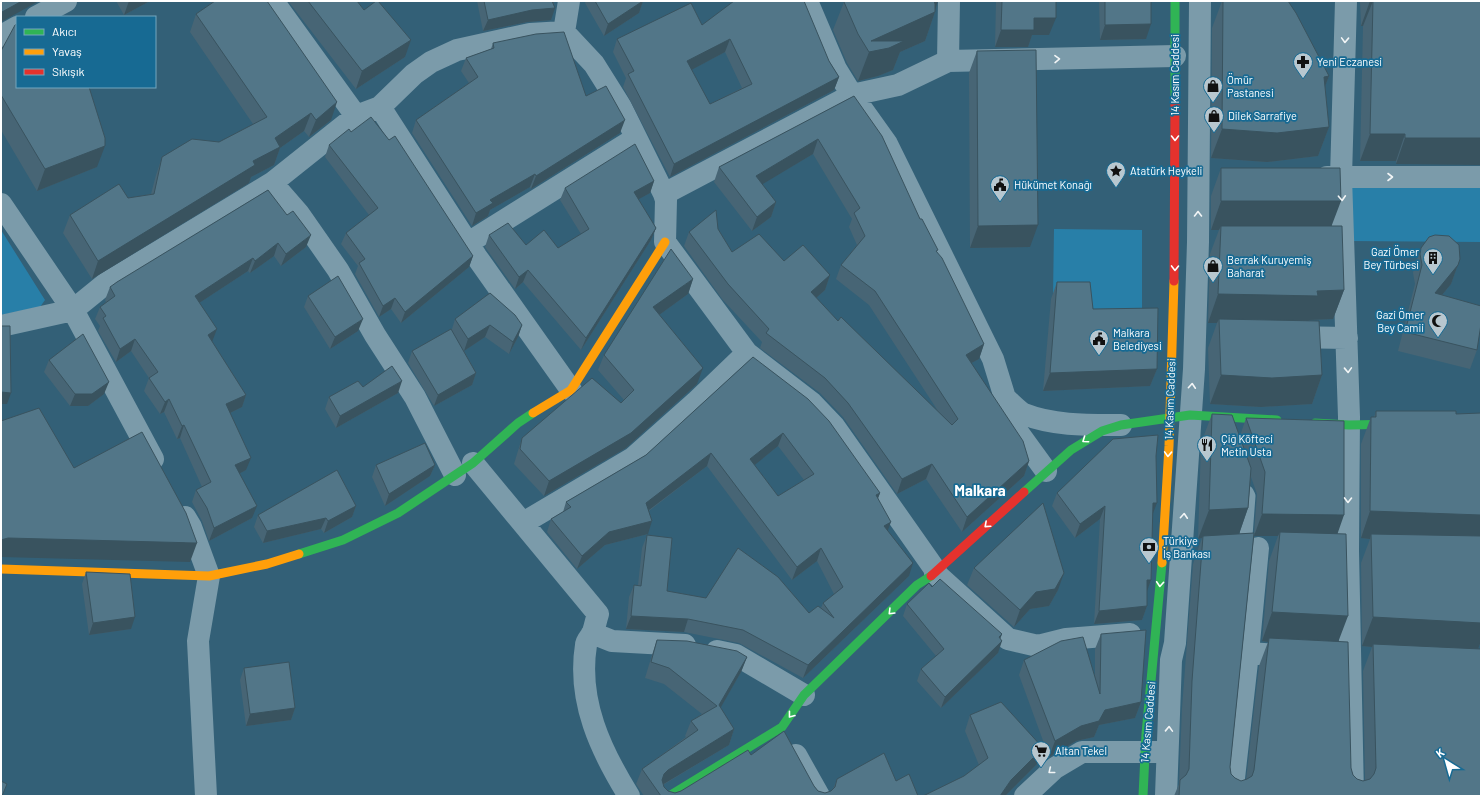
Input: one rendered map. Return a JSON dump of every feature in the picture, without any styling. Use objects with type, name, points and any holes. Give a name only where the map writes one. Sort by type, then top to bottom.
[{"type":"street","points":[[38,16],[66,1]]},
{"type":"street","points":[[274,1],[356,116]]},
{"type":"street","points":[[564,32],[569,1]]},
{"type":"street","points":[[807,1],[836,69],[852,95],[887,144],[993,359],[1006,398],[1009,420],[1046,471]]},
{"type":"street","points":[[948,1],[948,61]]},
{"type":"street","name":"14 Kasım Caddesi","points":[[1166,796],[1171,660],[1175,643],[1182,552],[1180,416],[1175,268],[1175,1]]},
{"type":"street","name":"14 Kasım Caddesi","points":[[1143,796],[1144,752],[1157,632],[1166,508],[1180,416],[1195,335],[1198,242],[1200,1]]},
{"type":"street","points":[[1346,1],[1341,177],[1349,425],[1348,551],[1359,660],[1353,796]]},
{"type":"street","points":[[1,36],[16,28]]},
{"type":"street","points":[[1,326],[73,310],[105,284],[272,183],[356,116],[380,107],[414,74],[431,62],[457,50],[530,34],[564,32]]},
{"type":"street","points":[[1,569],[208,576],[267,564],[343,540],[398,513],[473,463],[518,423],[571,390],[665,242],[666,200],[621,107],[594,64],[564,32]]},
{"type":"street","points":[[664,194],[852,95],[898,84],[948,61],[1175,56]]},
{"type":"street","points":[[380,107],[468,243],[571,390]]},
{"type":"street","points":[[468,243],[636,138]]},
{"type":"street","points":[[1309,178],[1481,177]]},
{"type":"street","points":[[272,183],[299,214],[338,270],[375,335],[415,397],[455,475]]},
{"type":"street","points":[[1198,184],[1222,183]]},
{"type":"street","points":[[1,204],[73,310],[164,478]]},
{"type":"street","points":[[665,242],[747,353],[812,403],[834,426],[935,572],[1008,639],[1038,646],[1066,638],[1157,632]]},
{"type":"street","points":[[1198,242],[1221,242]]},
{"type":"street","points":[[1321,242],[1344,242]]},
{"type":"street","points":[[1195,335],[1218,336]]},
{"type":"street","points":[[1271,337],[1347,338]]},
{"type":"street","points":[[523,523],[633,458],[697,401],[747,353]]},
{"type":"street","points":[[1006,398],[1023,414],[1051,421],[1080,424],[1121,425],[1180,416],[1285,421]]},
{"type":"street","points":[[1309,422],[1349,425],[1411,424]]},
{"type":"street","points":[[670,796],[782,727],[801,702],[804,695],[834,668],[917,585],[935,572],[1046,471],[1091,436],[1121,425]]},
{"type":"street","points":[[473,463],[598,614],[592,633],[586,643],[583,673],[586,699],[601,746],[630,796]]},
{"type":"street","points":[[175,499],[191,527],[208,576],[198,641],[206,796]]},
{"type":"street","points":[[1232,796],[1248,652],[1244,549],[1280,549]]},
{"type":"street","points":[[1325,550],[1371,551]]},
{"type":"street","points":[[1182,552],[1205,551]]},
{"type":"street","points":[[592,633],[612,641],[683,644],[736,655],[804,695]]},
{"type":"street","points":[[1248,652],[1359,660]]},
{"type":"street","points":[[782,727],[819,796]]},
{"type":"street","points":[[1025,796],[1055,768],[1082,752],[1168,752]]},
{"type":"lane","points":[[1222,417],[1226,431]]},
{"type":"lane","points":[[1244,482],[1249,496],[1244,549]]},
{"type":"shaded area","points":[[1346,186],[1481,187],[1481,242],[1347,241]]},
{"type":"shaded area","points":[[1054,229],[1142,230],[1142,324],[1088,325],[1053,297]]},
{"type":"shaded area","points":[[1,230],[45,300],[40,307],[1,315]]},
{"type":"building","points":[[1,1],[22,1],[2,12]]},
{"type":"building","points":[[215,1],[267,1],[337,102],[316,120],[311,113],[275,138],[280,147],[253,161],[255,165],[98,261],[70,215],[119,184],[128,198],[154,194],[162,157],[192,139],[219,142],[267,117],[196,14]]},
{"type":"building","points":[[308,1],[357,1],[364,10],[378,1],[411,40],[362,71]]},
{"type":"building","points":[[484,1],[552,1],[555,8],[532,10],[488,20]]},
{"type":"building","points":[[595,1],[643,1],[608,24]]},
{"type":"building","points":[[734,1],[804,1],[829,61],[839,77],[674,164],[628,74],[634,71],[617,39],[691,3],[702,25]],"holes":[[[730,39],[752,84],[710,104],[687,61]]]},
{"type":"building","points":[[934,1],[935,12],[871,41],[904,41],[889,48],[869,52],[858,34],[844,2]]},
{"type":"building","points":[[1002,1],[1056,1],[1056,18],[1034,18],[1034,30],[1001,30]]},
{"type":"building","points":[[1105,1],[1151,1],[1151,24],[1105,25]]},
{"type":"building","points":[[1223,1],[1288,1],[1296,13],[1329,76],[1324,77],[1329,127],[1277,133],[1222,129]]},
{"type":"building","points":[[1373,1],[1481,1],[1481,138],[1405,138],[1405,134],[1370,134]]},
{"type":"building","points":[[15,25],[16,88],[89,88],[105,138],[105,146],[45,169],[1,95],[1,51]]},
{"type":"building","points":[[564,32],[586,96],[606,86],[625,120],[536,176],[535,174],[490,200],[493,203],[476,213],[416,120],[478,77],[466,58],[494,48],[493,43],[536,34]]},
{"type":"building","name":"Hükümet Konağı","points":[[1036,50],[1038,225],[978,226],[977,51]]},
{"type":"building","points":[[854,96],[882,136],[920,219],[922,219],[938,250],[936,251],[942,258],[984,344],[966,355],[1023,441],[1029,461],[967,517],[932,464],[902,479],[848,403],[825,378],[766,333],[769,329],[728,284],[689,232],[716,210],[718,229],[732,252],[759,234],[784,261],[803,245],[830,275],[811,292],[838,321],[841,317],[952,425],[958,419],[875,291],[841,265],[865,236],[854,213],[860,208],[818,139],[756,176],[776,202],[757,217],[719,167]]},
{"type":"building","points":[[371,117],[389,140],[395,136],[473,256],[405,312],[395,298],[383,306],[359,263],[365,259],[346,233],[378,208],[329,145],[349,129],[351,132]]},
{"type":"building","points":[[635,144],[654,181],[634,192],[656,228],[586,338],[528,270],[519,277],[489,235],[508,223],[526,245],[544,230],[558,248],[589,229],[565,188]]},
{"type":"building","points":[[1221,168],[1340,168],[1341,201],[1221,201]]},
{"type":"building","points":[[268,190],[287,215],[293,211],[311,235],[286,254],[278,243],[255,261],[253,258],[195,296],[217,329],[208,335],[246,395],[226,404],[251,458],[235,465],[257,506],[214,528],[207,508],[196,490],[211,482],[184,425],[182,426],[169,399],[165,402],[149,378],[158,372],[135,339],[120,349],[103,318],[106,316],[100,307],[115,296],[110,287],[117,282]]},
{"type":"building","points":[[1221,226],[1342,226],[1344,290],[1317,291],[1318,296],[1218,294]]},
{"type":"building","points":[[1435,235],[1449,236],[1459,245],[1460,259],[1458,265],[1435,293],[1481,306],[1481,324],[1477,350],[1405,332],[1422,265],[1420,254],[1421,248],[1429,237]]},
{"type":"building","points":[[671,249],[693,279],[653,307],[703,368],[631,433],[549,481],[520,449],[522,438],[592,378],[621,403],[634,390],[604,355]]},
{"type":"building","points":[[338,276],[363,319],[335,337],[308,296]]},
{"type":"building","name":"Malkara Belediyesi","points":[[1057,282],[1090,282],[1093,309],[1158,308],[1157,369],[1050,373]]},
{"type":"building","points":[[490,293],[515,315],[522,325],[513,342],[490,325],[468,339],[455,319]]},
{"type":"building","points":[[1219,319],[1319,321],[1322,375],[1272,378],[1221,375]]},
{"type":"building","points":[[1,326],[10,326],[11,393],[1,392]]},
{"type":"building","points":[[451,329],[476,373],[438,395],[412,351]]},
{"type":"building","points":[[83,334],[109,382],[92,394],[75,394],[49,360]]},
{"type":"building","points":[[753,357],[808,399],[829,421],[880,493],[876,495],[891,522],[884,526],[913,563],[808,665],[743,630],[688,619],[631,616],[634,585],[641,586],[647,535],[672,538],[667,591],[706,598],[738,548],[778,577],[809,613],[818,606],[834,618],[823,603],[843,587],[821,548],[797,567],[711,453],[646,503],[652,521],[609,532],[582,556],[551,519],[571,507],[566,502],[646,455]],"holes":[[[783,433],[814,474],[778,496],[750,459]]]},
{"type":"building","points":[[392,366],[402,381],[340,416],[329,397],[358,381],[363,387]]},
{"type":"building","points":[[39,408],[74,468],[142,432],[186,513],[197,543],[8,538],[1,540],[1,421]]},
{"type":"building","points":[[1376,411],[1456,411],[1456,414],[1481,413],[1481,515],[1370,511],[1371,417],[1376,417]]},
{"type":"building","points":[[1212,414],[1232,415],[1251,468],[1248,508],[1209,510]]},
{"type":"building","points":[[1246,418],[1344,421],[1344,515],[1262,514],[1265,472]]},
{"type":"building","points":[[1158,435],[1156,456],[1157,503],[1153,503],[1151,580],[1147,580],[1147,606],[1099,611],[1105,506],[1080,524],[1057,493],[1113,439]]},
{"type":"building","points":[[425,443],[435,465],[389,494],[376,465]]},
{"type":"building","points":[[337,470],[356,506],[328,521],[326,518],[267,531],[258,515]]},
{"type":"building","points":[[1043,503],[1064,573],[1055,589],[1036,592],[1020,610],[974,568]]},
{"type":"building","points":[[1280,532],[1346,534],[1348,616],[1272,612]]},
{"type":"building","points":[[1254,533],[1230,767],[1231,774],[1241,781],[1252,776],[1254,770],[1269,638],[1348,642],[1351,768],[1353,775],[1357,779],[1363,781],[1370,779],[1376,768],[1373,644],[1481,649],[1481,796],[1179,796],[1180,780],[1186,775],[1189,769],[1192,681],[1203,536]]},
{"type":"building","points":[[1371,534],[1481,536],[1481,623],[1373,617]]},
{"type":"building","points":[[86,572],[130,574],[135,617],[93,623]]},
{"type":"building","points":[[940,579],[1002,634],[999,637],[1002,641],[945,697],[921,669],[944,649],[907,604],[929,583],[932,587]]},
{"type":"building","points":[[1146,630],[1141,702],[1105,710],[1099,721],[1081,726],[1055,741],[1024,660],[1061,641],[1083,637],[1100,694],[1101,634]]},
{"type":"building","points":[[657,640],[687,641],[737,651],[747,657],[719,705],[734,729],[668,770],[664,774],[662,780],[664,787],[668,791],[675,793],[681,791],[748,750],[751,755],[784,731],[818,791],[825,793],[831,791],[835,787],[837,779],[884,753],[896,781],[909,774],[918,796],[661,796],[642,769],[698,730],[691,721],[717,706],[669,668],[651,662]]},
{"type":"building","points":[[289,662],[295,708],[250,714],[244,668]]},
{"type":"building","points":[[1001,702],[1043,748],[1011,780],[1000,796],[923,796],[964,776],[988,758],[970,715]]},
{"type":"building","points":[[1,781],[7,784],[2,796],[1,796]]},
{"type":"traffic: fast","points":[[1175,1],[1175,101]]},
{"type":"traffic: fast","points":[[299,554],[343,540],[398,513],[473,463],[518,423],[533,413]]},
{"type":"traffic: fast","points":[[1024,492],[1071,450],[1102,431],[1121,425],[1190,415],[1277,420]]},
{"type":"traffic: fast","points":[[1315,423],[1349,425],[1399,424]]},
{"type":"traffic: fast","points":[[1143,796],[1146,734],[1162,563]]},
{"type":"traffic: fast","points":[[669,796],[782,727],[804,695],[917,585],[931,576]]},
{"type":"traffic: slow","points":[[533,413],[571,390],[665,242]]},
{"type":"traffic: slow","points":[[1162,563],[1169,446],[1174,281]]},
{"type":"traffic: slow","points":[[1,569],[209,576],[267,564],[299,554]]},
{"type":"traffic: jam","points":[[1174,281],[1175,101]]},
{"type":"traffic: jam","points":[[931,576],[1024,492]]},
{"type":"place","name":"Yeni Eczanesi","points":[[1303,79]]},
{"type":"place","name":"Ömür Pastanesi","points":[[1213,103]]},
{"type":"place","name":"Dilek Sarrafiye","points":[[1214,133]]},
{"type":"place","name":"Atatürk Heykeli","points":[[1116,188]]},
{"type":"place","name":"Hükümet Konağı","points":[[1000,202]]},
{"type":"place","name":"Gazi Ömer Bey Türbesi","points":[[1433,275]]},
{"type":"place","name":"Berrak Kuruyemiş Baharat","points":[[1213,283]]},
{"type":"place","name":"Gazi Ömer Bey Camii","points":[[1438,338]]},
{"type":"place","name":"Malkara Belediyesi","points":[[1099,356]]},
{"type":"place","name":"Çiğ Köfteci Metin Usta","points":[[1207,462]]},
{"type":"place","name":"Türkiye İş Bankası","points":[[1149,564]]},
{"type":"place","name":"Altan Tekel","points":[[1041,768]]},
{"type":"district","name":"Malkara","points":[[980,491]]}]
